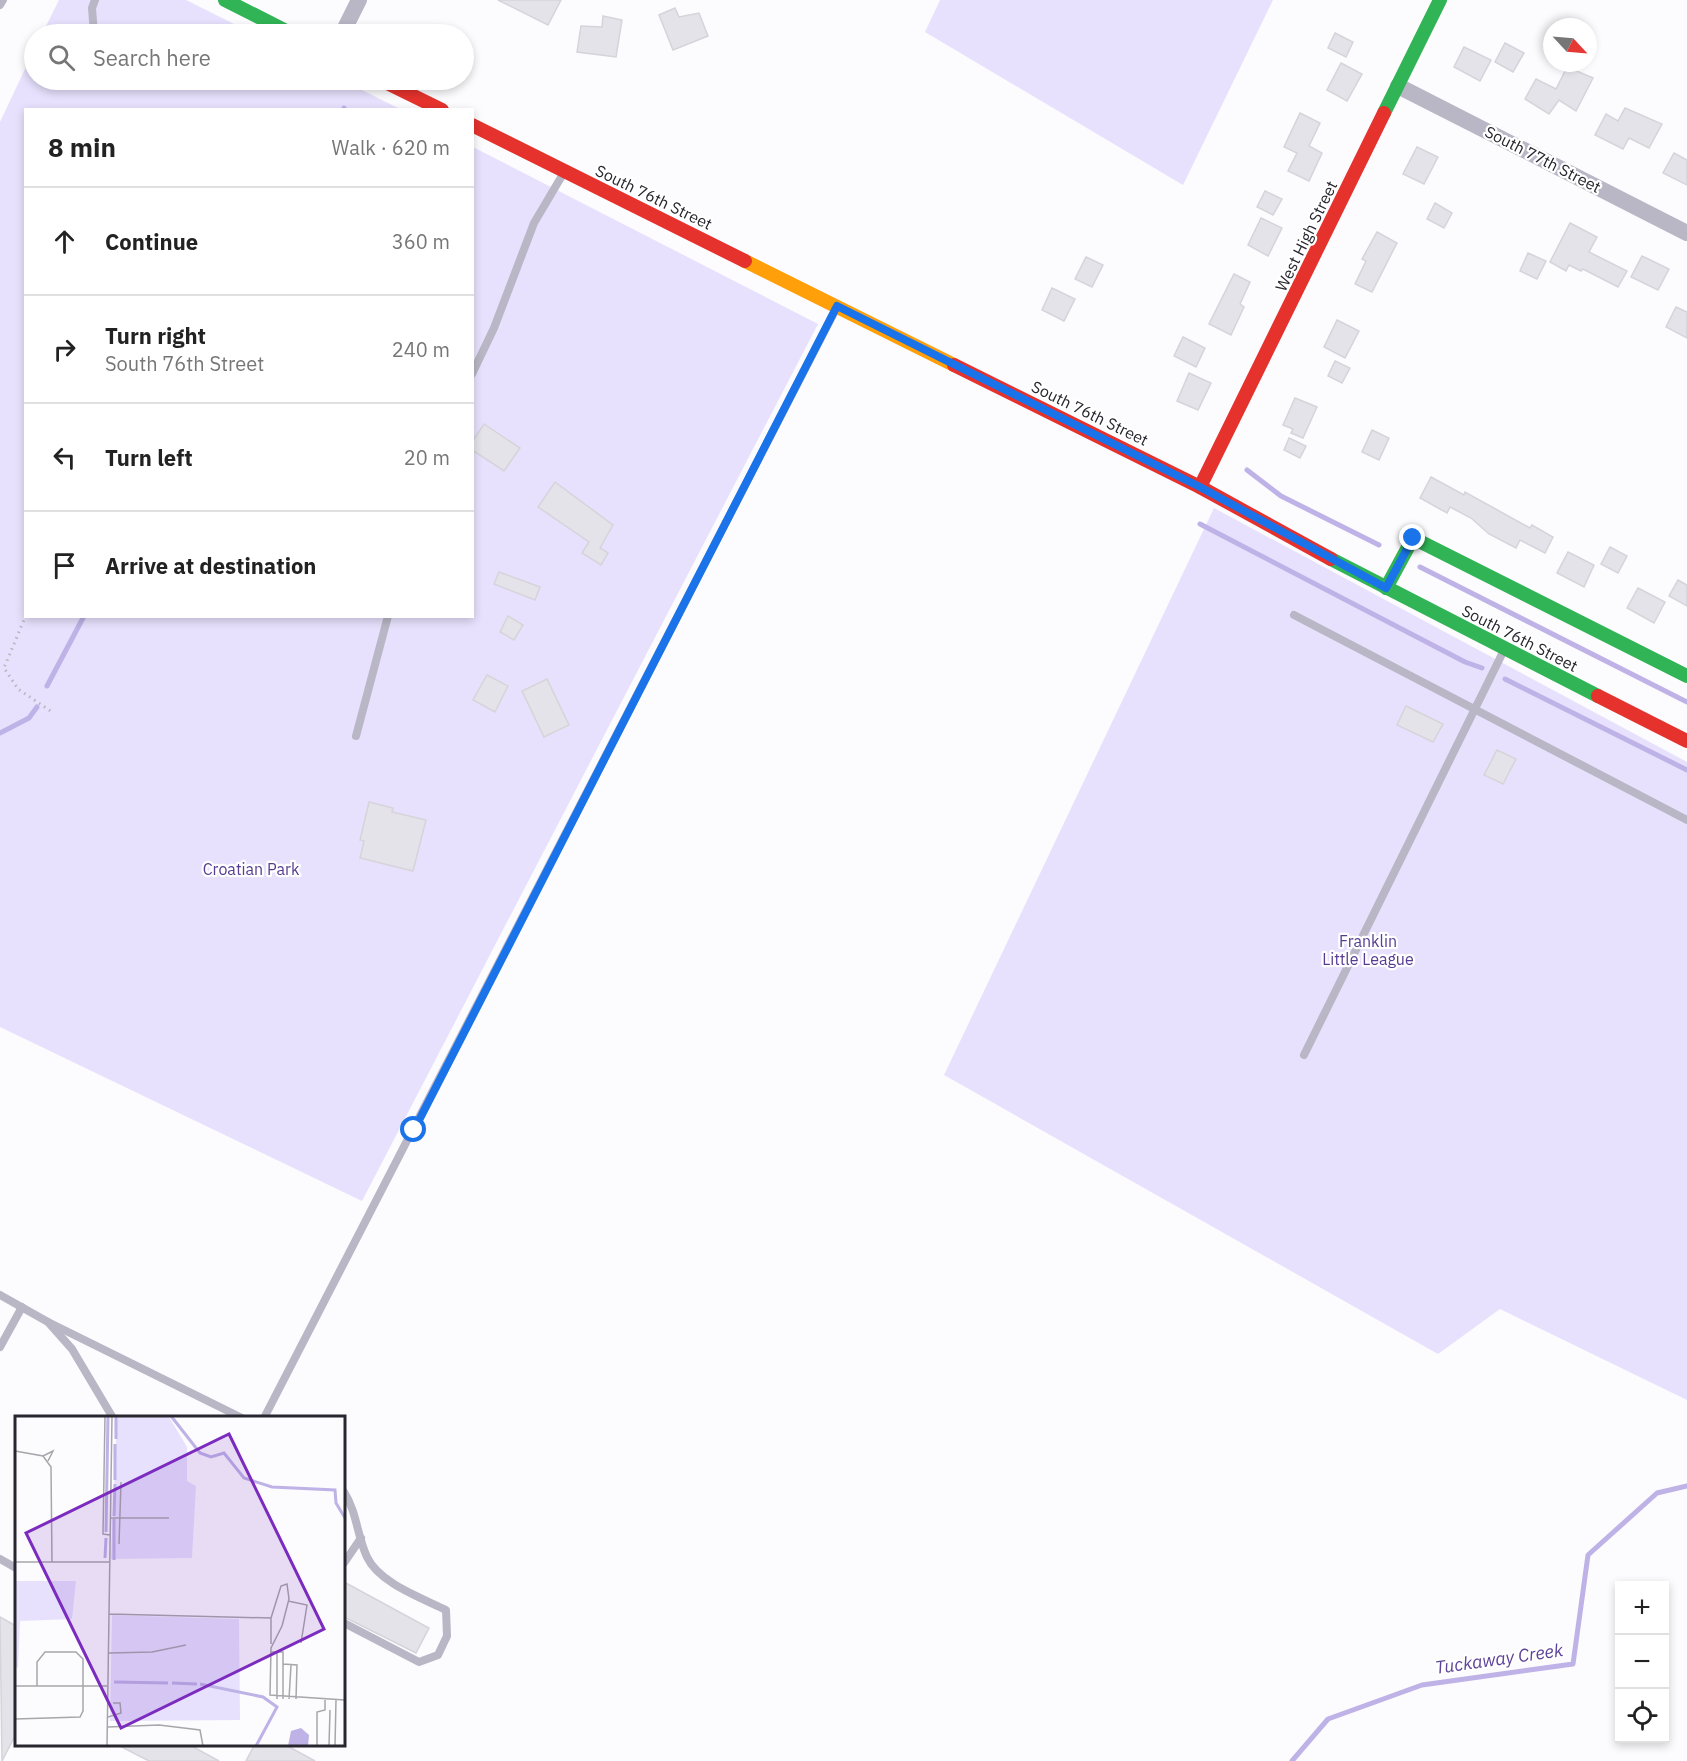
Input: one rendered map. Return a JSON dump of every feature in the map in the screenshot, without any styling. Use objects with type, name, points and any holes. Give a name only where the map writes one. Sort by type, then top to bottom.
[{"type":"main road","points":[[225,0],[272,24]]},
{"type":"main road","name":"West High Street","points":[[1200,487],[1440,0]]},
{"type":"main road","points":[[401,90],[438,108]]},
{"type":"main road","name":"South 76th Street","points":[[474,126],[1200,487],[1386,588],[1687,741]]},
{"type":"main road","points":[[1386,588],[1413,538],[1687,676]]},
{"type":"street","points":[[347,24],[359,0]]},
{"type":"street","name":"South 77th Street","points":[[1398,86],[1687,233]]},
{"type":"lane","points":[[0,5],[3,0]]},
{"type":"lane","points":[[93,24],[92,8],[95,0]]},
{"type":"lane","points":[[474,370],[494,328],[534,223],[565,171]]},
{"type":"lane","points":[[265,1416],[837,306]]},
{"type":"lane","points":[[1294,615],[1687,820]]},
{"type":"lane","points":[[356,736],[387,618]]},
{"type":"lane","points":[[1304,1055],[1505,650]]},
{"type":"lane","points":[[0,1295],[48,1322],[232,1415]]},
{"type":"lane","points":[[0,1347],[22,1307]]},
{"type":"lane","points":[[48,1322],[72,1349],[112,1416]]},
{"type":"lane","points":[[345,1494],[350,1502],[367,1559],[390,1583],[446,1610],[447,1636],[438,1655],[419,1662],[345,1624]]},
{"type":"lane","points":[[345,1562],[361,1538]]},
{"type":"lane","points":[[0,1559],[15,1567]]},
{"type":"path","points":[[25,618],[4,668],[18,689],[52,712]]},
{"type":"green space","points":[[59,0],[186,0],[234,24],[47,24]]},
{"type":"green space","points":[[940,0],[1273,0],[1183,185],[925,32]]},
{"type":"green space","name":"Croatian Park","points":[[24,71],[24,90],[362,90],[398,108],[24,108],[24,618],[474,618],[474,148],[818,324],[362,1201],[0,1027],[0,122]]},
{"type":"green space","name":"Franklin Little League","points":[[1214,508],[1687,762],[1687,1400],[1500,1309],[1438,1354],[944,1075]]},
{"type":"building","points":[[498,0],[561,0],[548,25]]},
{"type":"building","points":[[675,8],[679,17],[699,13],[708,36],[673,50],[659,15]]},
{"type":"building","points":[[603,16],[622,20],[616,57],[577,52],[581,26],[602,27]]},
{"type":"building","points":[[1335,33],[1353,42],[1346,57],[1328,48]]},
{"type":"building","points":[[1505,43],[1524,53],[1513,72],[1495,62]]},
{"type":"building","points":[[1464,47],[1491,60],[1480,81],[1454,67]]},
{"type":"building","points":[[1341,63],[1362,74],[1347,101],[1327,90]]},
{"type":"building","points":[[1564,72],[1579,72],[1593,78],[1576,111],[1559,100],[1549,114],[1525,99],[1536,79],[1556,89]]},
{"type":"building","points":[[1625,108],[1662,124],[1649,148],[1629,138],[1623,149],[1595,135],[1606,114],[1618,121]]},
{"type":"building","points":[[1300,113],[1320,123],[1309,146],[1322,153],[1309,181],[1288,171],[1297,153],[1284,147]]},
{"type":"building","points":[[1417,147],[1438,157],[1424,184],[1403,174]]},
{"type":"building","points":[[1674,153],[1687,160],[1687,185],[1663,173]]},
{"type":"building","points":[[1265,191],[1282,199],[1273,215],[1257,207]]},
{"type":"building","points":[[1435,203],[1452,213],[1444,228],[1427,219]]},
{"type":"building","points":[[1261,218],[1282,228],[1268,256],[1248,245]]},
{"type":"building","points":[[1570,223],[1597,237],[1589,252],[1627,271],[1618,287],[1583,269],[1581,271],[1569,265],[1566,271],[1550,262]]},
{"type":"building","points":[[1377,232],[1397,243],[1372,292],[1355,284],[1366,261],[1362,259]]},
{"type":"building","points":[[1528,253],[1546,261],[1537,279],[1520,271]]},
{"type":"building","points":[[1642,256],[1669,269],[1658,290],[1631,277]]},
{"type":"building","points":[[1086,257],[1103,265],[1092,287],[1075,279]]},
{"type":"building","points":[[1234,274],[1250,282],[1240,304],[1244,307],[1231,335],[1209,324]]},
{"type":"building","points":[[1052,288],[1075,299],[1064,321],[1042,310]]},
{"type":"building","points":[[1676,307],[1687,312],[1687,338],[1666,327]]},
{"type":"building","points":[[1337,320],[1359,331],[1345,358],[1324,347]]},
{"type":"building","points":[[1183,337],[1205,348],[1196,367],[1174,356]]},
{"type":"building","points":[[1335,361],[1350,368],[1342,383],[1328,376]]},
{"type":"building","points":[[1189,373],[1211,383],[1198,410],[1177,401]]},
{"type":"building","points":[[1295,398],[1317,407],[1303,438],[1291,433],[1293,429],[1283,425]]},
{"type":"building","points":[[484,424],[520,448],[504,471],[474,451],[474,439]]},
{"type":"building","points":[[1372,430],[1389,438],[1379,460],[1362,452]]},
{"type":"building","points":[[1289,438],[1306,446],[1300,458],[1284,450]]},
{"type":"building","points":[[1431,477],[1464,495],[1465,492],[1530,528],[1532,525],[1553,537],[1545,553],[1520,540],[1516,548],[1489,534],[1471,518],[1450,507],[1447,513],[1420,498]]},
{"type":"building","points":[[555,482],[613,525],[600,548],[608,553],[601,565],[582,553],[589,542],[538,507]]},
{"type":"building","points":[[1610,547],[1627,556],[1618,573],[1601,564]]},
{"type":"building","points":[[1568,552],[1594,565],[1584,587],[1557,573]]},
{"type":"building","points":[[499,572],[540,587],[535,600],[494,584]]},
{"type":"building","points":[[1678,580],[1687,585],[1687,606],[1669,596]]},
{"type":"building","points":[[1638,588],[1665,602],[1654,623],[1627,608]]},
{"type":"building","points":[[508,616],[523,625],[514,640],[500,632]]},
{"type":"building","points":[[487,675],[508,686],[495,712],[473,700]]},
{"type":"building","points":[[547,679],[569,725],[544,737],[522,691]]},
{"type":"building","points":[[1406,706],[1443,724],[1433,742],[1397,725]]},
{"type":"building","points":[[1497,750],[1516,759],[1503,784],[1484,775]]},
{"type":"building","points":[[369,802],[393,808],[392,812],[426,820],[413,871],[360,858],[364,841],[360,840]]},
{"type":"building","points":[[345,1583],[429,1628],[416,1653],[345,1618]]},
{"type":"building","points":[[0,1617],[15,1625],[15,1736],[2,1761]]},
{"type":"building","points":[[120,1746],[192,1746],[219,1761],[149,1761]]},
{"type":"building","points":[[254,1746],[288,1746],[315,1761],[246,1761]]},
{"type":"waterway","points":[[1247,470],[1281,496],[1379,545]]},
{"type":"waterway","points":[[1200,524],[1465,662],[1482,668]]},
{"type":"waterway","points":[[1420,567],[1687,702]]},
{"type":"waterway","points":[[47,686],[83,618]]},
{"type":"waterway","points":[[1505,679],[1687,770]]},
{"type":"waterway","points":[[0,733],[29,718],[37,707]]},
{"type":"waterway","name":"Tuckaway Creek","points":[[1292,1761],[1328,1719],[1422,1685],[1573,1664],[1588,1555],[1657,1493],[1687,1486]]},
{"type":"traffic: fast","points":[[225,0],[272,24]]},
{"type":"traffic: fast","points":[[1384,113],[1440,0]]},
{"type":"traffic: fast","points":[[1386,588],[1413,538],[1687,676]]},
{"type":"traffic: fast","points":[[1331,559],[1598,696]]},
{"type":"traffic: slow","points":[[745,261],[954,365]]},
{"type":"traffic: jam","points":[[401,90],[438,108]]},
{"type":"traffic: jam","points":[[1200,487],[1384,113]]},
{"type":"traffic: jam","points":[[474,126],[745,261]]},
{"type":"traffic: jam","points":[[954,365],[1200,487],[1331,559]]},
{"type":"traffic: jam","points":[[1598,696],[1687,741]]},
{"type":"route","points":[[414,1130],[837,306],[1200,487],[1386,588],[1413,538]]}]
